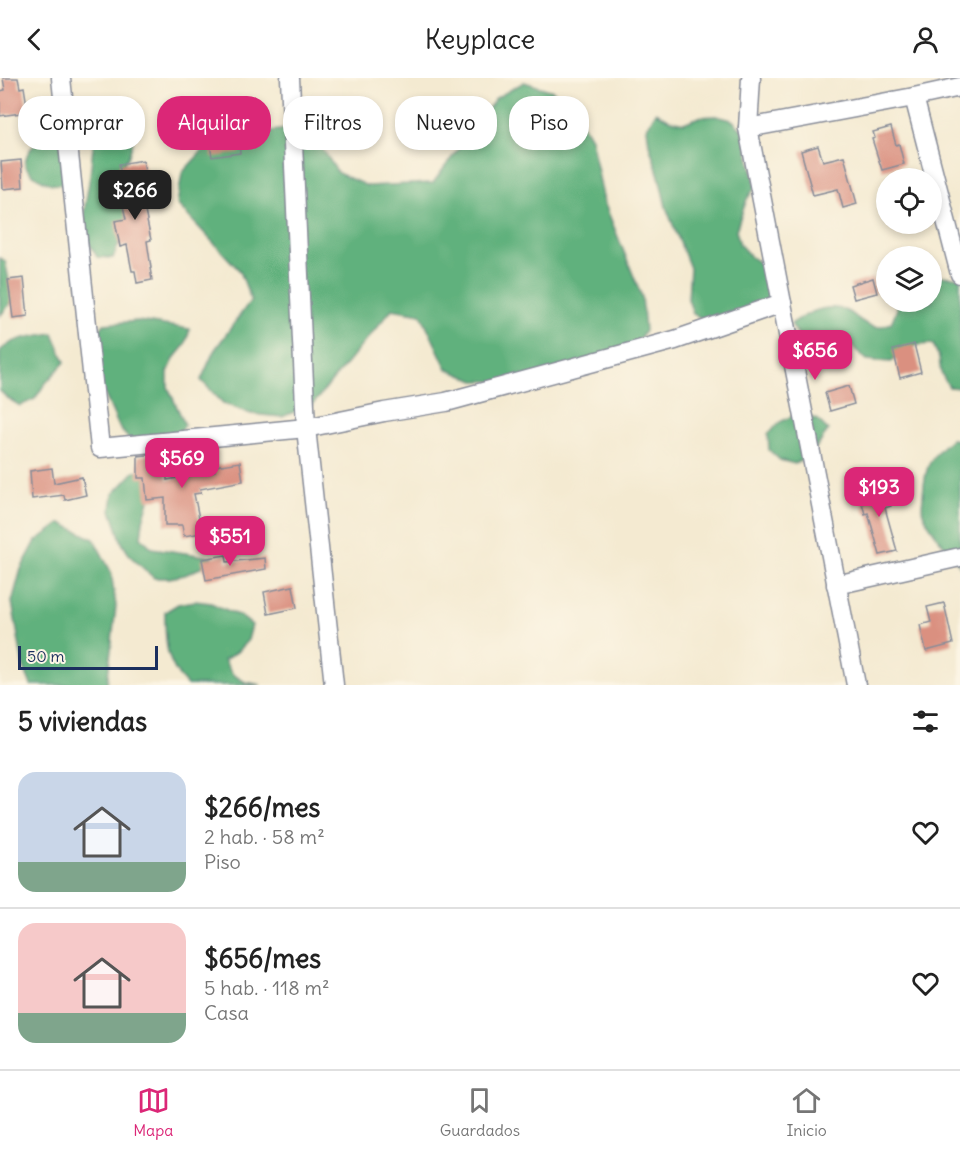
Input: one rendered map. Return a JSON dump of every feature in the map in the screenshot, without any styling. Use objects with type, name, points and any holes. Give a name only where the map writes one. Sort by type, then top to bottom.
[{"type":"street","points":[[61,78],[100,448],[306,428],[457,399],[675,339],[782,303]]},
{"type":"street","points":[[290,78],[306,428],[334,685]]},
{"type":"street","points":[[751,78],[748,128],[856,685]]},
{"type":"street","points":[[748,128],[960,87]]},
{"type":"street","points":[[914,97],[960,274]]},
{"type":"street","points":[[836,585],[960,557]]},
{"type":"green space","points":[[524,82],[553,91],[558,96],[509,96],[509,150],[589,150],[589,135],[591,138],[604,202],[642,297],[645,331],[627,356],[568,382],[475,381],[447,369],[421,314],[392,309],[312,405],[282,417],[251,414],[223,403],[201,380],[214,351],[251,300],[240,271],[177,204],[182,173],[203,150],[271,150],[271,131],[283,130],[283,150],[323,150],[338,173],[367,186],[433,183],[457,150],[497,150],[497,97]]},
{"type":"green space","points":[[656,112],[670,120],[684,123],[699,117],[716,116],[732,120],[743,131],[756,186],[747,199],[736,230],[740,245],[751,257],[776,274],[775,290],[766,304],[708,321],[693,314],[688,299],[690,268],[666,207],[649,144],[647,128]]},
{"type":"green space","points":[[62,150],[65,184],[59,185],[43,181],[33,174],[25,166],[29,151]]},
{"type":"green space","points":[[93,150],[130,150],[128,158],[118,170],[116,185],[129,194],[126,226],[113,258],[97,257],[89,243],[84,212]]},
{"type":"green space","points":[[0,258],[5,261],[13,300],[0,316]]},
{"type":"green space","points":[[942,276],[960,278],[960,388],[949,387],[941,373],[939,358],[933,344],[917,345],[891,362],[867,360],[845,340],[830,336],[799,336],[791,324],[805,315],[828,308],[844,310],[871,326],[878,327],[891,323],[896,312],[942,312]]},
{"type":"green space","points":[[138,321],[190,329],[185,345],[175,357],[168,372],[168,387],[185,425],[176,437],[131,441],[120,429],[101,386],[101,370],[95,338],[104,324]]},
{"type":"green space","points":[[53,333],[65,362],[44,385],[35,399],[20,406],[0,391],[0,351],[18,340]]},
{"type":"green space","points":[[794,415],[817,419],[828,430],[814,450],[795,464],[780,460],[769,450],[768,434],[780,422]]},
{"type":"green space","points":[[951,439],[960,440],[960,566],[925,519],[922,509],[927,470],[933,457]]},
{"type":"green space","points":[[135,471],[151,473],[152,490],[141,537],[152,548],[212,557],[200,568],[185,575],[154,578],[130,556],[122,543],[111,510],[113,494]]},
{"type":"green space","points":[[61,523],[94,539],[111,572],[116,606],[107,685],[31,685],[23,665],[12,602],[21,569],[36,541]]},
{"type":"green space","points":[[195,601],[211,603],[240,616],[252,625],[248,640],[237,652],[224,660],[232,674],[245,682],[261,685],[187,685],[180,677],[170,660],[165,632],[165,612],[178,604]]},
{"type":"building","points":[[3,78],[18,78],[20,88],[24,87],[25,96],[18,96],[18,113],[0,116],[0,91],[5,90]]},
{"type":"building","points":[[891,127],[896,145],[899,144],[904,164],[881,168],[872,139],[875,138],[873,132]]},
{"type":"building","points":[[818,146],[823,161],[844,156],[857,204],[843,208],[838,189],[813,195],[801,151]]},
{"type":"building","points":[[211,150],[240,150],[240,153],[212,157]]},
{"type":"building","points":[[21,160],[23,187],[3,189],[1,162]]},
{"type":"building","points":[[143,160],[146,177],[138,178],[151,240],[147,241],[152,280],[137,283],[127,245],[120,247],[115,221],[126,219],[119,164]]},
{"type":"building","points":[[24,278],[28,316],[13,318],[8,280]]},
{"type":"building","points":[[873,278],[876,293],[854,299],[850,285]]},
{"type":"building","points":[[914,344],[921,372],[900,378],[893,350]]},
{"type":"building","points":[[849,386],[854,404],[830,411],[825,393]]},
{"type":"building","points":[[166,453],[167,480],[215,471],[215,466],[240,462],[243,481],[200,489],[201,493],[194,494],[202,533],[184,536],[182,525],[165,525],[165,498],[147,500],[145,478],[138,478],[138,456]]},
{"type":"building","points":[[52,468],[54,483],[82,477],[86,495],[65,500],[64,495],[32,499],[30,471]]},
{"type":"building","points":[[885,485],[891,506],[885,508],[897,551],[880,555],[868,513],[865,514],[859,492]]},
{"type":"building","points":[[226,555],[227,562],[265,558],[266,569],[206,580],[202,559]]},
{"type":"building","points":[[293,586],[297,608],[268,614],[264,592]]},
{"type":"building","points":[[944,603],[953,644],[926,651],[920,625],[931,622],[927,607]]}]
